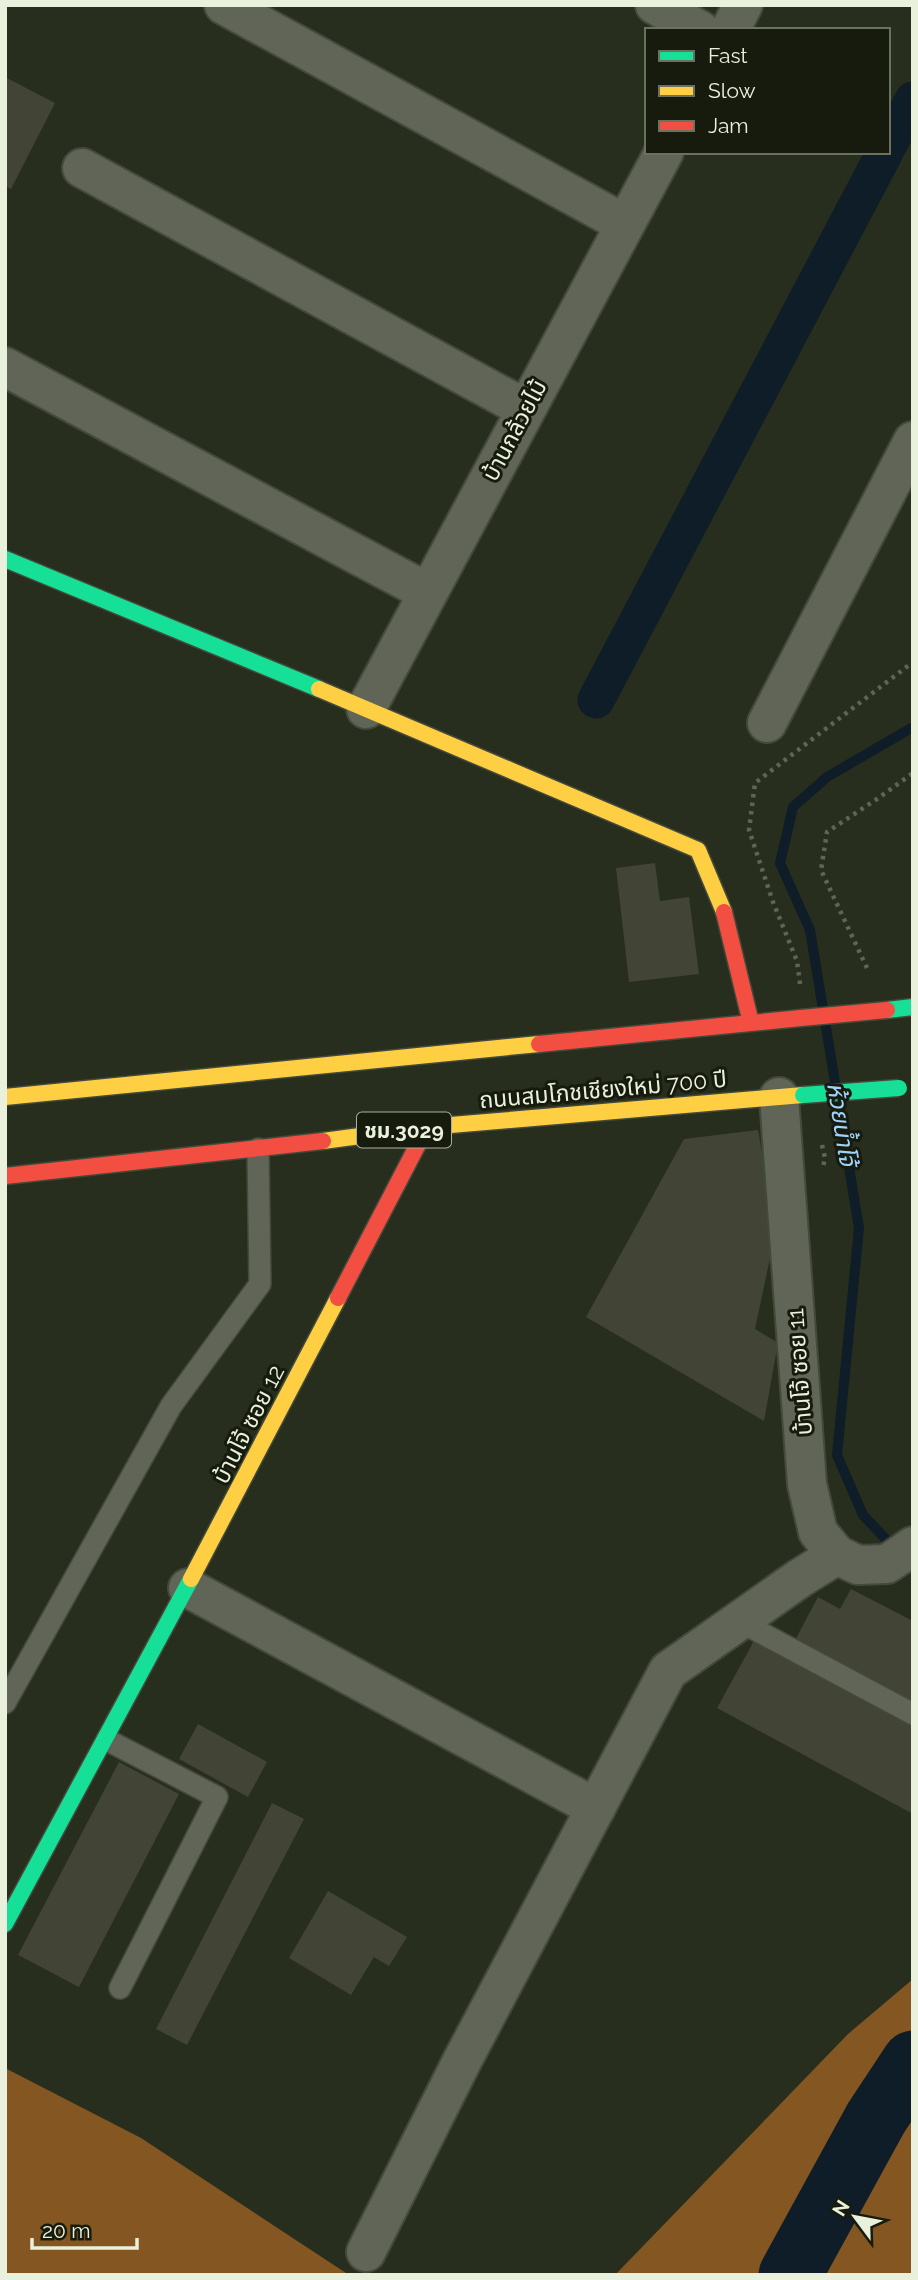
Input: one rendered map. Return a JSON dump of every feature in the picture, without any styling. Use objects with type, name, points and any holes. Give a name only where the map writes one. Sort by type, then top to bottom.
[{"type":"street","points":[[224,5],[625,224]]},
{"type":"street","points":[[654,5],[696,28]]},
{"type":"street","points":[[731,28],[743,5]]},
{"type":"street","name":"บ้านกล้วยไม้","points":[[366,709],[663,154]]},
{"type":"street","points":[[82,168],[526,409]]},
{"type":"street","points":[[5,367],[427,592]]},
{"type":"street","points":[[766,723],[913,441]]},
{"type":"street","points":[[5,559],[698,850],[723,908],[751,1023]]},
{"type":"street","points":[[5,1097],[913,1007]]},
{"type":"street","name":"ถนนสมโภชเชียงใหม่ 700 ปี","points":[[5,1175],[258,1149],[427,1127],[906,1087]]},
{"type":"street","name":"บ้านโจ้ ซอย 11","points":[[791,1096],[807,1484],[818,1532],[837,1555]]},
{"type":"street","name":"บ้านโจ้ ซอย 12","points":[[5,1924],[188,1588],[427,1127]]},
{"type":"street","points":[[366,2252],[462,2061],[668,1671],[837,1555],[858,1565],[900,1555]]},
{"type":"street","points":[[188,1588],[596,1808]]},
{"type":"lane","points":[[5,1703],[171,1406],[260,1284],[258,1149]]},
{"type":"lane","points":[[739,1621],[913,1714]]},
{"type":"lane","points":[[107,1740],[217,1797],[120,1987]]},
{"type":"path","points":[[797,961],[773,902],[749,830],[755,783],[913,662]]},
{"type":"path","points":[[867,968],[821,870],[827,832],[913,773]]},
{"type":"shaded area","points":[[913,1979],[913,2275],[615,2275],[848,2034]]},
{"type":"shaded area","points":[[5,2068],[141,2138],[349,2275],[5,2275]]},
{"type":"building","points":[[5,77],[55,103],[11,189],[5,186]]},
{"type":"building","points":[[655,863],[660,901],[689,897],[699,974],[629,982],[616,868]]},
{"type":"building","points":[[758,1130],[776,1230],[755,1329],[778,1343],[764,1421],[586,1317],[684,1139]]},
{"type":"building","points":[[851,1589],[913,1621],[913,1704],[794,1642],[818,1597],[840,1609]]},
{"type":"building","points":[[755,1639],[913,1725],[913,1814],[717,1708]]},
{"type":"building","points":[[198,1724],[267,1762],[248,1797],[179,1759]]},
{"type":"building","points":[[119,1762],[179,1794],[79,1987],[18,1955]]},
{"type":"building","points":[[272,1803],[304,1819],[187,2045],[156,2029]]},
{"type":"building","points":[[328,1891],[407,1937],[389,1966],[374,1957],[351,1995],[289,1958]]},
{"type":"waterway","points":[[890,142],[913,100]]},
{"type":"waterway","points":[[596,700],[884,154]]},
{"type":"waterway","name":"ห้วยน้ำโจ้","points":[[897,1551],[863,1515],[837,1455],[859,1228],[810,930],[780,863],[793,807],[827,777],[913,727]]},
{"type":"waterway","points":[[790,2275],[876,2118],[913,2062]]},
{"type":"traffic: fast","points":[[5,559],[319,689]]},
{"type":"traffic: fast","points":[[887,1010],[913,1007]]},
{"type":"traffic: fast","points":[[803,1095],[899,1088]]},
{"type":"traffic: fast","points":[[5,1924],[191,1579]]},
{"type":"traffic: slow","points":[[319,689],[698,850],[724,912]]},
{"type":"traffic: slow","points":[[5,1097],[539,1044]]},
{"type":"traffic: slow","points":[[323,1141],[427,1127],[803,1095]]},
{"type":"traffic: slow","points":[[191,1579],[338,1298]]},
{"type":"traffic: jam","points":[[724,912],[751,1023]]},
{"type":"traffic: jam","points":[[801,1018],[887,1010]]},
{"type":"traffic: jam","points":[[539,1044],[801,1018]]},
{"type":"traffic: jam","points":[[338,1298],[427,1127]]},
{"type":"traffic: jam","points":[[5,1176],[323,1141]]}]
